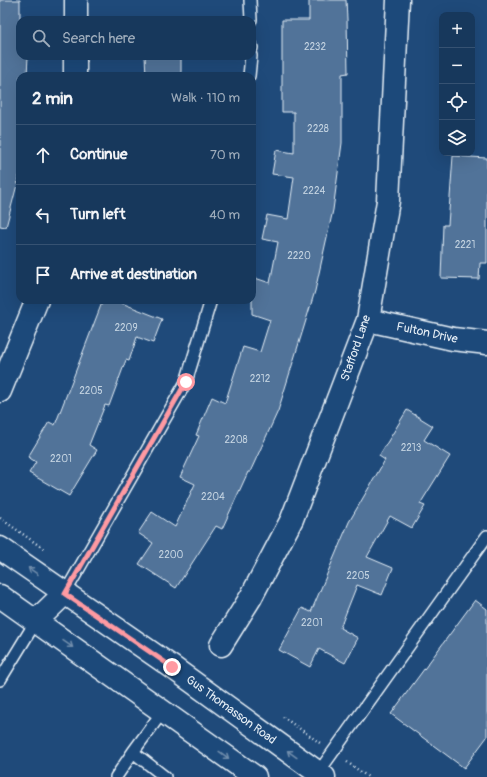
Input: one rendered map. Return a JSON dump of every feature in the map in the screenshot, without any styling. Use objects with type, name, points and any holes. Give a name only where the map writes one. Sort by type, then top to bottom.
[{"type":"street","points":[[76,0],[76,16]]},
{"type":"street","name":"Stafford Lane","points":[[221,645],[252,597],[292,520],[368,320],[388,201],[398,0]]},
{"type":"street","points":[[76,60],[76,72]]},
{"type":"street","points":[[0,391],[35,304]]},
{"type":"street","name":"Fulton Drive","points":[[368,320],[453,339],[487,343]]},
{"type":"street","name":"Gus Thomasson Road","points":[[0,548],[172,667],[321,775]]},
{"type":"street","points":[[36,621],[65,594]]},
{"type":"street","points":[[0,596],[254,777]]},
{"type":"lane","points":[[250,0],[251,16]]},
{"type":"lane","points":[[249,72],[251,60]]},
{"type":"lane","points":[[65,594],[186,382],[210,304]]},
{"type":"lane","points":[[321,775],[487,536]]},
{"type":"lane","points":[[2,675],[36,621]]},
{"type":"lane","points":[[116,777],[163,711]]},
{"type":"lane","points":[[133,752],[165,777]]},
{"type":"building","points":[[0,0],[20,0],[20,16],[16,16],[16,60],[28,60],[27,72],[16,72],[16,188],[6,227],[0,226]]},
{"type":"building","points":[[309,0],[346,0],[348,73],[342,74],[342,143],[333,210],[315,291],[278,411],[250,472],[248,472],[222,529],[216,526],[176,588],[139,564],[153,543],[138,533],[152,512],[175,527],[195,484],[180,477],[199,436],[196,435],[212,397],[225,403],[243,347],[260,352],[270,320],[252,314],[252,304],[256,304],[256,278],[270,283],[278,242],[262,239],[267,215],[288,219],[294,177],[272,174],[276,150],[294,153],[294,112],[282,112],[282,20],[309,20]]},
{"type":"building","points":[[145,60],[181,60],[181,72],[146,72]]},
{"type":"building","points":[[453,156],[487,158],[487,263],[480,263],[479,279],[441,278],[443,225],[448,225]]},
{"type":"building","points":[[101,304],[124,304],[162,319],[153,343],[137,337],[129,361],[126,360],[109,406],[105,405],[89,445],[97,450],[69,496],[29,473],[36,462],[28,457],[49,422],[55,425]]},
{"type":"building","points":[[407,410],[433,426],[424,440],[450,456],[420,504],[425,506],[412,528],[390,516],[367,557],[393,568],[382,595],[357,585],[340,628],[358,638],[345,663],[319,649],[310,667],[279,650],[302,608],[311,612],[349,522],[385,460],[379,456]]},
{"type":"building","points":[[475,600],[487,609],[487,737],[464,768],[391,714]]},
{"type":"route","points":[[172,667],[65,594],[186,382]]}]
